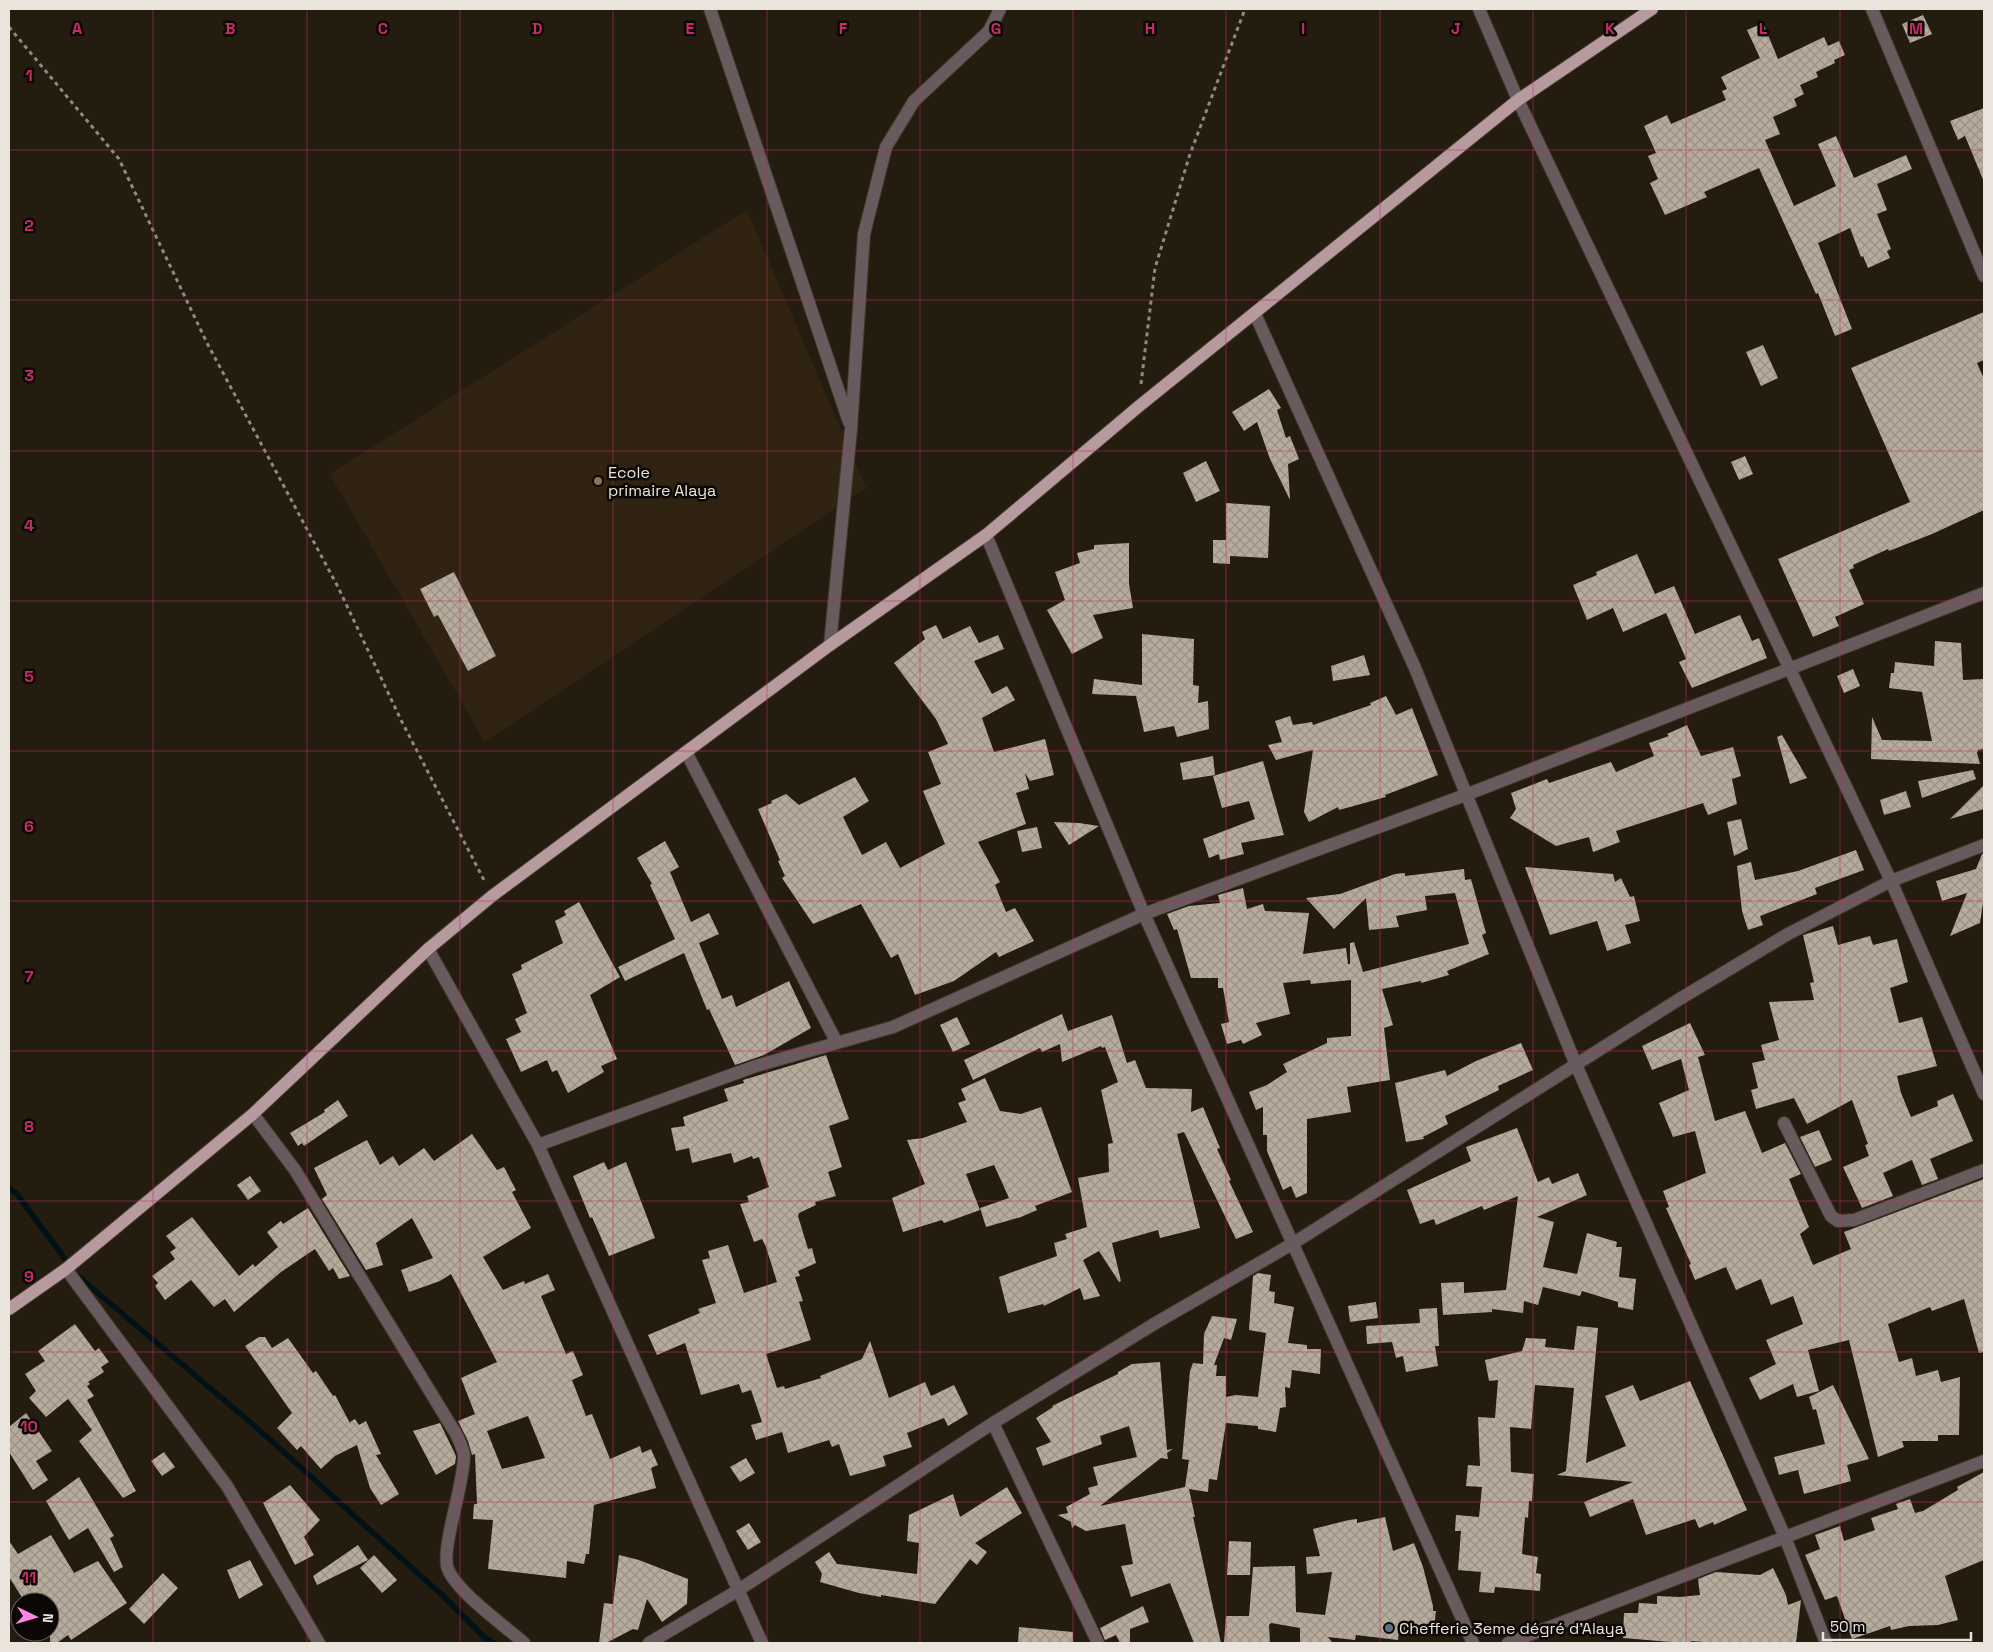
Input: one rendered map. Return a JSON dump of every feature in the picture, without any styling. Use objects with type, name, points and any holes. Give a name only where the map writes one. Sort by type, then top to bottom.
[{"type":"main road","points":[[9,1309],[66,1269],[253,1114],[428,949],[492,896],[830,645],[986,535],[1138,407],[1518,100],[1652,9]]},
{"type":"street","points":[[710,9],[851,429]]},
{"type":"street","points":[[830,645],[851,429],[864,234],[886,147],[914,101],[989,31],[1000,9]]},
{"type":"street","points":[[1478,9],[1518,100],[1891,881],[1984,1094]]},
{"type":"street","points":[[1872,9],[1984,276]]},
{"type":"street","points":[[1255,314],[1415,668],[1468,794],[1576,1065],[1785,1536],[1826,1643]]},
{"type":"street","points":[[986,535],[1144,914],[1472,1643]]},
{"type":"street","points":[[538,1145],[756,1066],[893,1027],[1144,914],[1468,794],[1984,593]]},
{"type":"street","points":[[686,752],[837,1043]]},
{"type":"street","points":[[649,1643],[737,1590],[993,1423],[1154,1324],[1292,1244],[1788,934],[1891,881],[1984,845]]},
{"type":"street","points":[[428,949],[538,1145],[762,1643]]},
{"type":"street","points":[[253,1114],[295,1170],[456,1434],[464,1454],[461,1483],[447,1549],[447,1567],[456,1582],[524,1643]]},
{"type":"street","points":[[1784,1124],[1831,1216],[1838,1221],[1854,1220],[1984,1170]]},
{"type":"street","points":[[66,1269],[227,1486],[319,1643]]},
{"type":"street","points":[[993,1423],[1098,1643]]},
{"type":"street","points":[[1508,1643],[1984,1461]]},
{"type":"path","points":[[1138,407],[1155,268],[1190,154],[1246,9]]},
{"type":"path","points":[[9,27],[119,159],[208,343],[338,587],[401,720],[492,896]]},
{"type":"shaded area","name":"Ecole primaire Alaya","points":[[747,210],[866,488],[485,742],[330,474]]},
{"type":"building","points":[[1923,15],[1932,34],[1910,43],[1902,24]]},
{"type":"building","points":[[1763,23],[1778,59],[1824,37],[1828,46],[1839,41],[1845,55],[1834,60],[1835,63],[1816,72],[1818,77],[1800,85],[1804,94],[1794,99],[1797,106],[1773,117],[1780,134],[1765,140],[1794,206],[1836,186],[1818,144],[1836,136],[1854,178],[1906,155],[1912,169],[1877,184],[1887,210],[1877,214],[1891,249],[1887,251],[1890,258],[1868,268],[1863,256],[1861,257],[1850,228],[1818,243],[1852,329],[1835,336],[1818,293],[1816,294],[1759,168],[1704,192],[1707,197],[1665,215],[1650,183],[1658,179],[1648,156],[1656,153],[1644,126],[1667,115],[1671,124],[1726,100],[1722,91],[1727,89],[1721,77],[1760,58],[1747,30]]},
{"type":"building","points":[[1984,108],[1984,182],[1965,136],[1958,140],[1950,121]]},
{"type":"building","points":[[1984,312],[1984,360],[1977,363],[1984,379],[1984,510],[1932,534],[1889,551],[1888,549],[1853,565],[1854,568],[1849,570],[1864,604],[1835,617],[1839,626],[1813,637],[1778,559],[1910,502],[1851,368]]},
{"type":"building","points":[[1763,345],[1778,378],[1761,386],[1746,352]]},
{"type":"building","points":[[1269,389],[1281,408],[1277,410],[1286,438],[1290,436],[1299,459],[1288,464],[1290,500],[1270,459],[1257,422],[1244,431],[1232,412]]},
{"type":"building","points":[[1745,456],[1753,474],[1739,480],[1731,462]]},
{"type":"building","points":[[1206,461],[1220,491],[1196,502],[1183,473]]},
{"type":"building","points":[[1226,503],[1270,506],[1268,558],[1230,556],[1230,564],[1213,563],[1213,540],[1226,540]]},
{"type":"building","points":[[1129,543],[1129,584],[1133,608],[1093,615],[1103,638],[1072,654],[1047,610],[1065,600],[1055,572],[1080,563],[1077,553],[1094,549],[1094,545]]},
{"type":"building","points":[[1637,554],[1655,594],[1674,586],[1695,634],[1740,615],[1752,641],[1759,638],[1767,658],[1692,688],[1679,662],[1686,659],[1666,613],[1623,632],[1613,608],[1587,620],[1573,585],[1597,575],[1596,572]]},
{"type":"building","points":[[454,572],[496,656],[468,671],[438,615],[434,617],[420,589]]},
{"type":"building","points":[[936,625],[943,639],[970,626],[979,643],[998,635],[1004,649],[974,661],[992,694],[1007,686],[1015,700],[982,718],[994,752],[1045,739],[1054,775],[1030,781],[1025,773],[1029,789],[1016,793],[1026,824],[978,842],[1000,882],[995,885],[1006,912],[1015,908],[1034,941],[999,957],[996,952],[954,981],[915,995],[898,954],[891,958],[861,904],[813,924],[782,878],[785,876],[778,861],[780,860],[758,809],[786,794],[799,805],[855,777],[869,801],[843,817],[862,855],[886,842],[900,868],[945,844],[923,791],[941,784],[928,752],[948,744],[936,719],[894,663],[925,639],[922,632]]},
{"type":"building","points":[[1142,634],[1194,639],[1193,685],[1199,686],[1198,703],[1208,701],[1209,729],[1177,737],[1174,726],[1144,732],[1136,696],[1092,694],[1094,679],[1142,685]]},
{"type":"building","points":[[1935,641],[1961,643],[1963,680],[1984,679],[1984,749],[1978,750],[1977,753],[1980,764],[1871,759],[1872,717],[1882,740],[1932,741],[1922,692],[1889,688],[1895,662],[1934,666]]},
{"type":"building","points":[[1364,655],[1370,675],[1333,681],[1331,666]]},
{"type":"building","points":[[1853,669],[1860,686],[1844,693],[1837,676]]},
{"type":"building","points":[[1386,696],[1396,715],[1412,708],[1438,775],[1385,795],[1386,797],[1339,810],[1338,807],[1309,822],[1304,812],[1313,750],[1276,760],[1268,745],[1282,742],[1275,721],[1290,716],[1293,725],[1312,722],[1313,725],[1371,705],[1370,703]]},
{"type":"building","points":[[1687,725],[1701,756],[1733,747],[1741,776],[1732,779],[1737,804],[1708,815],[1703,803],[1616,831],[1620,842],[1593,852],[1589,837],[1556,846],[1510,818],[1516,809],[1511,793],[1547,779],[1549,783],[1611,762],[1616,772],[1654,756],[1649,743],[1669,736],[1667,734]]},
{"type":"building","points":[[1782,735],[1807,778],[1790,784],[1777,737]]},
{"type":"building","points":[[1213,756],[1215,775],[1183,780],[1180,763]]},
{"type":"building","points":[[1263,761],[1284,835],[1241,843],[1244,854],[1220,860],[1219,854],[1209,858],[1203,839],[1255,819],[1249,801],[1222,808],[1213,776]]},
{"type":"building","points":[[1973,770],[1976,779],[1922,798],[1918,781]]},
{"type":"building","points":[[1984,785],[1984,809],[1950,819]]},
{"type":"building","points":[[1906,791],[1911,807],[1884,815],[1880,800]]},
{"type":"building","points":[[1741,819],[1748,849],[1734,856],[1727,822]]},
{"type":"building","points":[[1054,822],[1079,823],[1099,826],[1069,845]]},
{"type":"building","points":[[1037,827],[1042,848],[1022,852],[1017,831]]},
{"type":"building","points":[[665,841],[679,867],[670,872],[691,922],[709,913],[719,934],[699,943],[722,999],[732,995],[736,1007],[789,981],[811,1028],[764,1055],[735,1065],[709,1009],[707,1010],[684,953],[625,981],[618,967],[675,939],[650,885],[652,884],[637,858]]},
{"type":"building","points":[[1856,850],[1864,870],[1815,888],[1817,894],[1760,916],[1763,925],[1748,930],[1742,911],[1737,866],[1751,862],[1755,880],[1798,871]]},
{"type":"building","points":[[1982,854],[1984,854],[1984,896],[1980,923],[1950,936],[1967,893],[1942,901],[1936,881],[1976,869]]},
{"type":"building","points":[[1525,867],[1613,874],[1615,882],[1621,878],[1630,897],[1634,896],[1640,921],[1625,925],[1631,943],[1607,951],[1597,921],[1550,935]]},
{"type":"building","points":[[1464,869],[1465,880],[1471,879],[1486,933],[1482,935],[1489,954],[1447,971],[1449,975],[1421,983],[1421,981],[1382,989],[1393,1025],[1384,1028],[1390,1080],[1347,1087],[1351,1112],[1307,1119],[1307,1193],[1296,1198],[1291,1186],[1283,1190],[1267,1151],[1267,1135],[1263,1135],[1263,1107],[1256,1110],[1249,1092],[1267,1085],[1287,1072],[1283,1064],[1327,1043],[1327,1038],[1351,1036],[1351,980],[1311,984],[1310,980],[1283,983],[1290,1014],[1256,1023],[1262,1035],[1243,1044],[1241,1040],[1227,1044],[1221,1024],[1229,1022],[1223,988],[1218,988],[1218,978],[1191,978],[1177,929],[1174,930],[1167,914],[1189,906],[1220,903],[1218,895],[1243,888],[1247,909],[1263,904],[1265,911],[1309,913],[1303,954],[1346,948],[1348,964],[1350,964],[1350,943],[1354,942],[1363,972],[1469,944],[1455,893],[1425,896],[1427,910],[1396,916],[1399,927],[1369,930],[1366,898],[1334,929],[1306,898],[1340,894],[1395,874],[1405,873],[1405,876]]},
{"type":"building","points":[[579,902],[620,977],[590,995],[617,1059],[601,1066],[604,1072],[568,1093],[557,1070],[552,1072],[547,1060],[521,1072],[506,1039],[521,1032],[515,1019],[527,1013],[512,974],[522,969],[521,965],[563,943],[555,921],[566,915],[564,911]]},
{"type":"building","points":[[1833,926],[1838,945],[1870,936],[1873,945],[1897,939],[1908,982],[1890,988],[1899,1023],[1922,1017],[1937,1066],[1897,1076],[1901,1093],[1911,1117],[1938,1106],[1937,1101],[1953,1094],[1973,1141],[1930,1159],[1938,1179],[1922,1185],[1912,1160],[1883,1173],[1893,1196],[1862,1208],[1843,1167],[1869,1156],[1865,1145],[1868,1144],[1852,1100],[1807,1124],[1794,1098],[1756,1109],[1751,1090],[1758,1088],[1752,1063],[1765,1060],[1761,1045],[1779,1040],[1769,1002],[1814,1000],[1810,983],[1814,982],[1803,935]]},
{"type":"building","points":[[1062,1014],[1068,1031],[1112,1015],[1127,1063],[1135,1060],[1146,1088],[1192,1089],[1191,1112],[1203,1107],[1220,1148],[1217,1149],[1231,1180],[1229,1181],[1253,1232],[1236,1239],[1184,1132],[1177,1134],[1200,1228],[1160,1238],[1158,1230],[1112,1243],[1121,1281],[1119,1282],[1099,1251],[1083,1260],[1100,1296],[1084,1300],[1080,1288],[1044,1306],[1043,1304],[1008,1313],[999,1277],[1057,1256],[1054,1243],[1067,1239],[1065,1234],[1087,1227],[1078,1178],[1109,1172],[1108,1144],[1113,1143],[1101,1090],[1118,1082],[1105,1047],[1102,1048],[1101,1046],[1062,1062],[1060,1044],[1042,1052],[1040,1048],[973,1080],[964,1060]]},
{"type":"building","points":[[957,1017],[970,1044],[953,1052],[940,1025]]},
{"type":"building","points":[[1690,1023],[1705,1055],[1698,1057],[1715,1121],[1745,1111],[1762,1153],[1785,1143],[1801,1174],[1789,1179],[1809,1227],[1800,1234],[1813,1265],[1851,1249],[1844,1232],[1984,1179],[1984,1352],[1979,1353],[1964,1299],[1932,1311],[1930,1307],[1888,1324],[1899,1362],[1912,1358],[1916,1376],[1938,1370],[1941,1382],[1960,1377],[1959,1435],[1938,1435],[1938,1441],[1902,1441],[1904,1447],[1878,1457],[1849,1340],[1808,1350],[1819,1391],[1797,1397],[1793,1384],[1760,1400],[1749,1378],[1776,1364],[1766,1340],[1803,1324],[1793,1296],[1771,1305],[1761,1279],[1736,1290],[1726,1267],[1695,1280],[1689,1265],[1691,1264],[1666,1208],[1669,1207],[1663,1191],[1706,1173],[1695,1131],[1673,1137],[1659,1103],[1689,1090],[1681,1059],[1652,1070],[1642,1046]]},
{"type":"building","points":[[1521,1043],[1533,1070],[1498,1086],[1499,1090],[1445,1116],[1448,1124],[1423,1137],[1424,1139],[1406,1142],[1395,1083],[1445,1070],[1447,1076],[1476,1061]]},
{"type":"building","points":[[826,1055],[849,1119],[829,1126],[842,1167],[828,1172],[836,1196],[815,1202],[816,1205],[799,1213],[798,1216],[808,1249],[812,1248],[816,1263],[798,1271],[800,1276],[795,1277],[803,1301],[799,1302],[811,1340],[766,1354],[777,1388],[784,1386],[785,1389],[821,1378],[820,1376],[862,1359],[870,1341],[889,1398],[925,1382],[931,1396],[954,1385],[968,1414],[948,1426],[944,1418],[907,1433],[912,1447],[883,1456],[886,1466],[850,1476],[839,1444],[832,1447],[829,1440],[788,1453],[782,1432],[756,1440],[751,1425],[762,1422],[751,1390],[742,1393],[739,1384],[701,1395],[685,1343],[657,1355],[648,1335],[700,1313],[698,1309],[716,1303],[702,1260],[710,1258],[708,1251],[728,1245],[744,1293],[777,1282],[766,1247],[762,1239],[754,1242],[740,1204],[749,1202],[747,1196],[769,1187],[759,1157],[753,1159],[752,1156],[734,1163],[731,1153],[692,1163],[689,1148],[676,1151],[671,1128],[685,1126],[683,1117],[728,1101],[724,1089],[744,1083],[743,1080]]},
{"type":"building","points":[[985,1078],[1000,1111],[1021,1114],[1041,1107],[1072,1192],[1035,1206],[1037,1210],[1021,1217],[986,1227],[980,1208],[1009,1198],[994,1165],[966,1174],[980,1210],[944,1223],[942,1220],[903,1232],[892,1198],[925,1184],[907,1140],[923,1138],[967,1122],[958,1103],[966,1100],[961,1089]]},
{"type":"building","points":[[338,1100],[348,1116],[304,1146],[302,1143],[298,1146],[290,1133],[325,1112],[324,1110]]},
{"type":"building","points":[[1517,1128],[1538,1182],[1549,1177],[1552,1184],[1578,1173],[1587,1195],[1537,1217],[1554,1222],[1543,1267],[1577,1274],[1587,1233],[1617,1242],[1616,1247],[1622,1247],[1619,1277],[1636,1279],[1633,1310],[1618,1307],[1618,1302],[1582,1291],[1580,1296],[1543,1287],[1538,1305],[1524,1301],[1523,1313],[1492,1309],[1492,1312],[1443,1315],[1441,1283],[1464,1282],[1464,1293],[1506,1290],[1518,1196],[1484,1210],[1482,1206],[1436,1225],[1434,1219],[1420,1224],[1407,1190],[1471,1161],[1466,1147]]},
{"type":"building","points":[[1819,1130],[1832,1160],[1815,1167],[1800,1137]]},
{"type":"building","points":[[472,1134],[497,1170],[504,1167],[516,1190],[512,1192],[531,1228],[483,1257],[503,1290],[524,1281],[525,1284],[548,1274],[555,1290],[541,1296],[566,1354],[573,1351],[583,1375],[572,1380],[586,1416],[592,1414],[610,1459],[640,1446],[642,1453],[651,1449],[658,1465],[651,1468],[656,1488],[594,1505],[589,1554],[586,1554],[584,1564],[567,1561],[566,1578],[488,1569],[493,1520],[473,1519],[474,1504],[477,1504],[475,1454],[472,1455],[468,1441],[458,1421],[475,1414],[461,1378],[497,1362],[451,1274],[440,1281],[409,1292],[401,1270],[433,1258],[412,1218],[376,1243],[383,1265],[366,1270],[322,1199],[327,1195],[314,1168],[367,1140],[380,1165],[393,1156],[399,1166],[424,1148],[434,1161]],"holes":[[[528,1416],[545,1458],[502,1469],[487,1431]]]},
{"type":"building","points":[[604,1162],[608,1170],[626,1162],[655,1238],[609,1256],[592,1217],[590,1218],[573,1176]]},
{"type":"building","points":[[250,1176],[261,1191],[248,1200],[237,1185]]},
{"type":"building","points":[[308,1208],[350,1276],[339,1279],[333,1268],[329,1271],[315,1249],[281,1272],[234,1312],[225,1299],[214,1307],[191,1280],[165,1300],[155,1286],[158,1283],[152,1276],[175,1259],[170,1252],[176,1248],[166,1236],[192,1217],[239,1276],[253,1264],[255,1267],[278,1247],[267,1232],[281,1221],[283,1224]]},
{"type":"building","points":[[1258,1273],[1271,1275],[1269,1291],[1275,1292],[1274,1303],[1294,1307],[1288,1343],[1307,1345],[1307,1349],[1321,1349],[1320,1374],[1292,1370],[1290,1388],[1285,1387],[1286,1407],[1280,1408],[1276,1432],[1258,1429],[1258,1426],[1226,1423],[1217,1480],[1209,1479],[1208,1492],[1189,1489],[1195,1517],[1193,1517],[1221,1643],[1194,1643],[1170,1583],[1131,1597],[1121,1566],[1133,1564],[1125,1524],[1086,1531],[1075,1525],[1072,1528],[1071,1522],[1058,1515],[1068,1513],[1066,1507],[1090,1494],[1088,1488],[1098,1485],[1093,1467],[1137,1457],[1129,1426],[1100,1436],[1102,1444],[1043,1466],[1036,1448],[1051,1442],[1036,1418],[1052,1406],[1118,1374],[1118,1372],[1132,1364],[1160,1362],[1167,1450],[1173,1449],[1167,1453],[1168,1459],[1161,1458],[1100,1506],[1185,1487],[1189,1460],[1182,1459],[1190,1371],[1193,1363],[1203,1364],[1204,1334],[1212,1316],[1237,1319],[1231,1340],[1224,1338],[1214,1365],[1217,1365],[1216,1376],[1226,1376],[1226,1397],[1236,1395],[1258,1397],[1266,1333],[1249,1330],[1253,1276]]},
{"type":"building","points":[[1376,1302],[1378,1318],[1350,1322],[1348,1306]]},
{"type":"building","points":[[1437,1308],[1439,1346],[1435,1346],[1438,1366],[1406,1372],[1403,1356],[1396,1358],[1392,1342],[1367,1344],[1366,1326],[1420,1323],[1419,1309]]},
{"type":"building","points":[[75,1324],[95,1351],[99,1348],[109,1362],[101,1367],[104,1372],[88,1382],[90,1384],[87,1386],[94,1396],[87,1400],[136,1491],[123,1498],[79,1441],[92,1430],[68,1399],[46,1417],[29,1398],[36,1391],[25,1374],[45,1361],[38,1351]]},
{"type":"building","points":[[1577,1326],[1598,1328],[1586,1463],[1626,1446],[1605,1396],[1633,1385],[1640,1401],[1690,1381],[1747,1510],[1714,1525],[1713,1522],[1699,1528],[1695,1519],[1646,1535],[1633,1499],[1590,1517],[1584,1502],[1633,1482],[1557,1475],[1566,1471],[1574,1388],[1535,1385],[1531,1429],[1510,1427],[1511,1472],[1534,1474],[1532,1501],[1529,1501],[1528,1518],[1525,1517],[1522,1554],[1538,1557],[1536,1573],[1541,1574],[1540,1591],[1495,1587],[1494,1593],[1479,1592],[1481,1572],[1458,1570],[1461,1531],[1455,1531],[1456,1515],[1479,1517],[1482,1487],[1466,1486],[1468,1465],[1480,1466],[1478,1417],[1495,1418],[1498,1380],[1489,1381],[1485,1360],[1522,1351],[1526,1338],[1546,1339],[1545,1347],[1574,1350]]},
{"type":"building","points":[[259,1337],[265,1337],[272,1348],[288,1338],[313,1373],[316,1371],[333,1396],[335,1395],[351,1425],[350,1422],[355,1419],[359,1425],[366,1421],[381,1454],[376,1455],[399,1494],[381,1505],[370,1488],[357,1445],[335,1456],[321,1469],[301,1446],[297,1450],[277,1428],[292,1413],[245,1346]]},
{"type":"building","points":[[1833,1385],[1869,1459],[1847,1465],[1851,1481],[1804,1494],[1798,1470],[1779,1475],[1774,1457],[1825,1444],[1816,1409],[1813,1410],[1809,1397]]},
{"type":"building","points":[[26,1413],[52,1451],[36,1461],[48,1480],[33,1490],[9,1452],[9,1427]]},
{"type":"building","points":[[440,1423],[456,1456],[455,1464],[436,1475],[413,1431]]},
{"type":"building","points":[[164,1452],[175,1467],[162,1476],[151,1461]]},
{"type":"building","points":[[746,1458],[755,1473],[740,1482],[730,1467]]},
{"type":"building","points":[[1984,1472],[1984,1560],[1945,1576],[1958,1620],[1938,1625],[1909,1626],[1891,1630],[1890,1626],[1852,1639],[1837,1596],[1825,1600],[1805,1555],[1820,1549],[1815,1535],[1840,1526],[1844,1541],[1875,1530],[1871,1518],[1898,1509],[1896,1504],[1910,1499],[1915,1513],[1923,1511],[1958,1490],[1957,1487]]},
{"type":"building","points":[[79,1477],[114,1536],[110,1538],[123,1567],[114,1572],[88,1528],[69,1540],[46,1501]]},
{"type":"building","points":[[290,1485],[320,1520],[304,1537],[314,1555],[295,1565],[263,1503]]},
{"type":"building","points":[[1007,1487],[1022,1513],[975,1543],[987,1552],[977,1565],[970,1559],[935,1604],[859,1593],[820,1582],[822,1574],[815,1562],[829,1552],[837,1564],[917,1574],[919,1543],[907,1541],[909,1515],[953,1494],[960,1517]]},
{"type":"building","points":[[1385,1517],[1393,1551],[1414,1543],[1423,1567],[1433,1611],[1436,1611],[1433,1635],[1399,1631],[1398,1640],[1356,1635],[1355,1640],[1328,1637],[1333,1643],[1300,1643],[1300,1628],[1271,1623],[1269,1625],[1270,1643],[1224,1643],[1226,1616],[1249,1616],[1253,1567],[1295,1566],[1296,1612],[1325,1615],[1332,1572],[1307,1574],[1306,1557],[1320,1556],[1313,1529],[1349,1520],[1357,1519],[1357,1523]]},
{"type":"building","points":[[749,1523],[761,1542],[748,1550],[736,1531]]},
{"type":"building","points":[[51,1535],[74,1573],[98,1561],[127,1603],[71,1640],[68,1635],[60,1641],[60,1592],[19,1592],[9,1577],[9,1541],[18,1554]]},
{"type":"building","points":[[1229,1541],[1251,1542],[1250,1575],[1227,1575]]},
{"type":"building","points":[[358,1545],[368,1560],[317,1585],[313,1576]]},
{"type":"building","points":[[374,1555],[397,1580],[382,1593],[360,1568]]},
{"type":"building","points":[[619,1555],[639,1560],[688,1579],[687,1604],[662,1622],[647,1599],[638,1630],[633,1629],[606,1643],[599,1643],[604,1603],[613,1604]]},
{"type":"building","points":[[250,1560],[263,1585],[239,1599],[227,1570]]},
{"type":"building","points":[[1773,1568],[1786,1595],[1788,1605],[1801,1600],[1796,1643],[1715,1643],[1691,1641],[1692,1643],[1683,1643],[1623,1638],[1624,1613],[1638,1613],[1639,1603],[1657,1604],[1657,1596],[1680,1597],[1700,1595],[1698,1579],[1716,1572],[1760,1575]]},
{"type":"building","points":[[163,1573],[178,1588],[144,1624],[129,1609]]},
{"type":"building","points":[[1143,1606],[1149,1622],[1130,1629],[1130,1643],[1120,1643],[1116,1635],[1105,1640],[1100,1628]]},
{"type":"building","points":[[1019,1627],[1073,1632],[1073,1643],[1018,1643]]},
{"type":"waterway","points":[[9,1188],[17,1194],[71,1267]]},
{"type":"waterway","points":[[78,1276],[257,1428],[441,1594],[485,1638],[494,1643]]},
{"type":"place","name":"Ecole primaire Alaya","points":[[598,481]]},
{"type":"place","name":"Chefferie 3eme dégré d'Alaya","points":[[1389,1628]]}]
